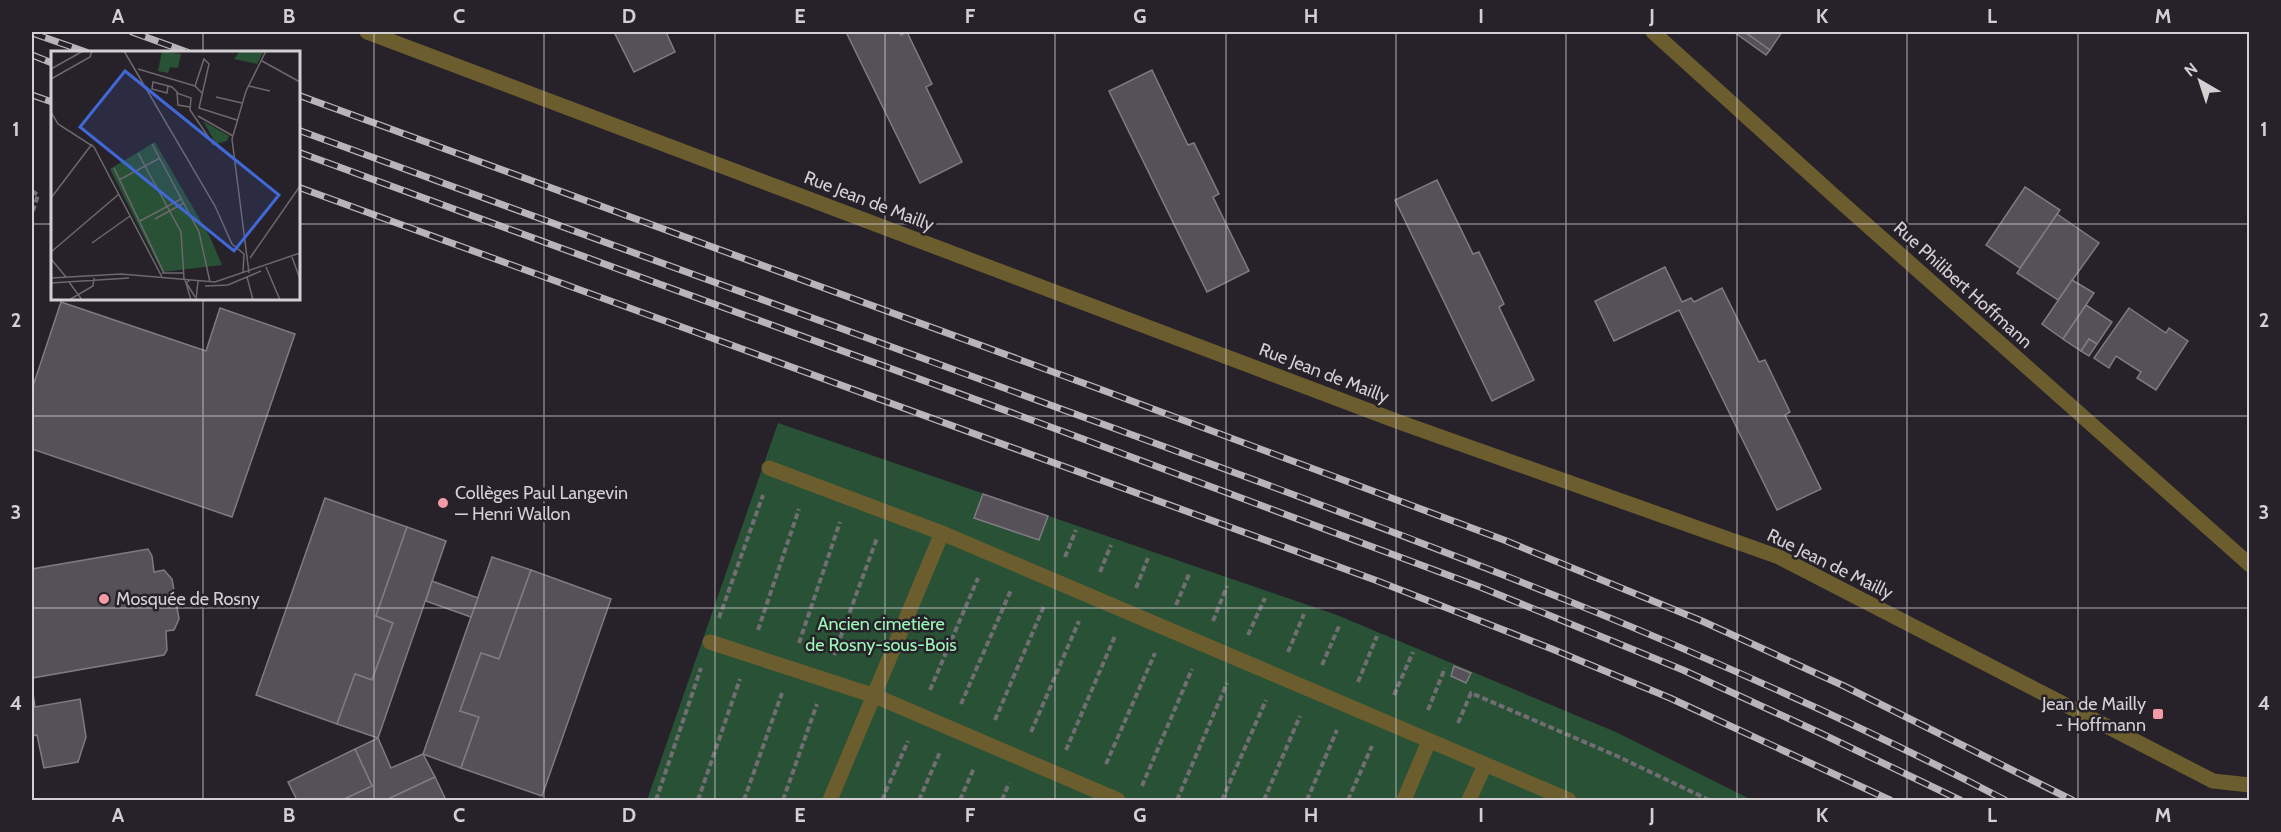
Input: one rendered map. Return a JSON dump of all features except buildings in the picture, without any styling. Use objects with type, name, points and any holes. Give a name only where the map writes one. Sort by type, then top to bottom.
[{"type":"street","name":"Rue Jean de Mailly","points":[[367,32],[1399,422],[1779,557],[2213,781],[2250,785]]},
{"type":"street","name":"Rue Philibert Hoffmann","points":[[1653,32],[2250,565]]},
{"type":"street","points":[[769,468],[942,533],[1569,801]]},
{"type":"street","points":[[830,801],[942,533]]},
{"type":"street","points":[[710,642],[875,696],[1118,801]]},
{"type":"street","points":[[1404,801],[1423,738]]},
{"type":"street","points":[[1470,801],[1485,765]]},
{"type":"path","points":[[32,191],[38,195],[32,214]]},
{"type":"path","points":[[656,801],[764,492],[773,495]]},
{"type":"path","points":[[960,801],[1076,530]]},
{"type":"path","points":[[1002,801],[1111,545]]},
{"type":"path","points":[[882,801],[988,553]]},
{"type":"path","points":[[1056,774],[1148,558]]},
{"type":"path","points":[[919,801],[1021,567]]},
{"type":"path","points":[[1095,791],[1190,573]]},
{"type":"path","points":[[1140,790],[1227,586]]},
{"type":"path","points":[[1177,801],[1265,598]]},
{"type":"path","points":[[1222,801],[1304,614]]},
{"type":"path","points":[[1423,738],[1445,668]]},
{"type":"path","points":[[1447,748],[1471,693],[1617,756],[1709,801]]},
{"type":"green space","name":"Ancien cimetière de Rosny-sous-Bois","points":[[778,423],[1337,615],[1618,733],[1752,800],[647,800]]},
{"type":"railway","points":[[132,32],[184,51]]},
{"type":"railway","points":[[32,33],[83,51]]},
{"type":"railway","points":[[32,55],[51,63]]},
{"type":"railway","points":[[32,95],[51,102]]},
{"type":"railway","points":[[300,96],[1504,540],[1702,621],[1844,686],[2072,800]]},
{"type":"railway","points":[[300,131],[1138,437],[1468,561],[1794,697],[2005,800]]},
{"type":"railway","points":[[300,153],[1067,433],[1480,587],[1683,670],[1960,800]]},
{"type":"railway","points":[[300,188],[1375,580],[1670,698],[1890,800]]},
{"type":"place","name":"Collèges Paul Langevin — Henri Wallon","points":[[443,503]]},
{"type":"place","name":"Mosquée de Rosny","points":[[104,599]]},
{"type":"place","name":"Jean de Mailly - Hoffmann","points":[[2158,714]]}]
